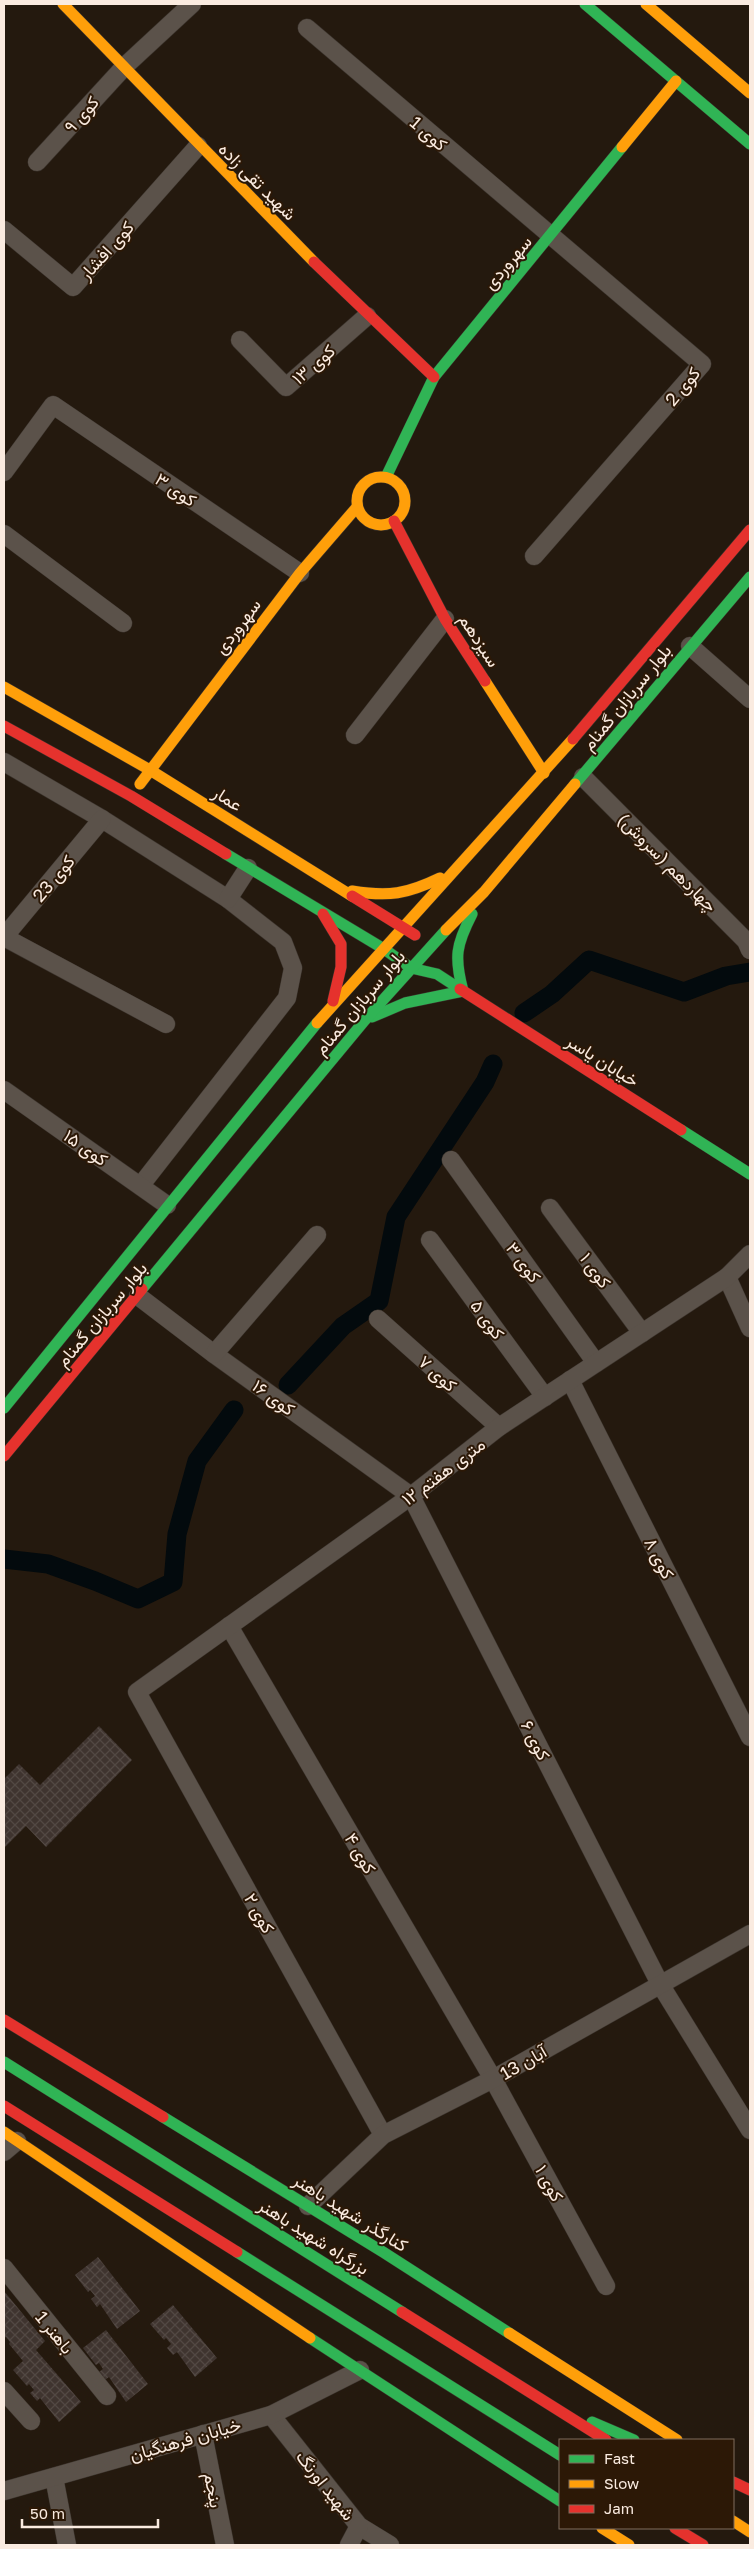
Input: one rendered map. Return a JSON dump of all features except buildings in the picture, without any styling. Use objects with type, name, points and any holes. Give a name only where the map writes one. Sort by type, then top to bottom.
[{"type":"main road","name":"شهید تقی زاده","points":[[63,4],[125,66],[198,146],[367,316],[434,377]]},
{"type":"main road","points":[[585,4],[750,144]]},
{"type":"main road","points":[[646,4],[750,94]]},
{"type":"main road","name":"سهروردی","points":[[386,477],[434,377],[551,237],[676,82]]},
{"type":"main road","points":[[378,477],[386,477],[400,486],[403,493],[404,509],[394,522],[379,525],[365,520],[357,507],[357,499],[364,484],[378,477]]},
{"type":"main road","name":"سهروردی","points":[[131,796],[300,573],[357,507]]},
{"type":"main road","name":"سیزدهم","points":[[394,522],[445,619],[544,774]]},
{"type":"main road","name":"بلوار سربازان گمنام","points":[[4,1408],[167,1205],[333,1004],[384,949],[402,926],[458,869],[544,774],[750,530]]},
{"type":"main road","name":"بلوار سربازان گمنام","points":[[4,1456],[365,1020],[430,946],[484,892],[750,577]]},
{"type":"main road","name":"عمار","points":[[4,687],[150,770],[402,926],[430,946]]},
{"type":"main road","points":[[4,726],[131,796],[384,949],[411,968]]},
{"type":"main road","points":[[342,890],[378,896],[406,895],[458,869]]},
{"type":"main road","points":[[365,1020],[398,1005],[463,991],[455,962],[456,943],[484,892]]},
{"type":"main road","points":[[324,914],[341,944],[341,967],[333,1004]]},
{"type":"main road","points":[[430,946],[437,974]]},
{"type":"main road","name":"خیابان یاسر","points":[[411,968],[437,974],[750,1174]]},
{"type":"main road","name":"کنارگذر شهید باهنر","points":[[4,2020],[308,2206],[675,2439]]},
{"type":"main road","name":"بزرگراه شهید باهنر","points":[[4,2062],[604,2439]]},
{"type":"main road","points":[[4,2106],[559,2454]]},
{"type":"main road","points":[[8,2142],[559,2499]]},
{"type":"main road","points":[[550,2404],[632,2439]]},
{"type":"main road","points":[[734,2477],[750,2488]]},
{"type":"main road","points":[[734,2482],[750,2488]]},
{"type":"main road","points":[[734,2522],[750,2532]]},
{"type":"main road","points":[[604,2529],[629,2545]]},
{"type":"main road","points":[[666,2529],[684,2545]]},
{"type":"main road","points":[[677,2529],[703,2545]]},
{"type":"street","points":[[125,66],[192,4]]},
{"type":"street","name":"کوی 1","points":[[307,28],[551,237]]},
{"type":"street","name":"کوی ۹","points":[[37,162],[125,66]]},
{"type":"street","name":"کوی افشار","points":[[4,230],[73,287],[198,146]]},
{"type":"street","name":"کوی 2","points":[[534,556],[702,364],[551,237]]},
{"type":"street","name":"کوی ۱۳","points":[[240,340],[286,387],[367,316]]},
{"type":"street","name":"کوی ۳","points":[[4,472],[53,405],[300,573]]},
{"type":"street","points":[[4,534],[124,624]]},
{"type":"street","points":[[355,735],[445,619]]},
{"type":"street","points":[[690,646],[750,699]]},
{"type":"street","points":[[4,762],[102,819],[228,899],[283,942],[293,968],[287,998],[141,1185]]},
{"type":"street","name":"چهاردهم (سروش)","points":[[583,777],[746,941],[750,950]]},
{"type":"street","name":"کوی 23","points":[[4,937],[102,819]]},
{"type":"street","points":[[228,899],[248,868]]},
{"type":"street","points":[[4,937],[166,1024]]},
{"type":"street","name":"کوی ۱۵","points":[[4,1090],[167,1205]]},
{"type":"street","name":"کوی ۳","points":[[451,1160],[596,1363]]},
{"type":"street","name":"کوی ۱","points":[[550,1208],[642,1333]]},
{"type":"street","points":[[214,1354],[317,1235]]},
{"type":"street","name":"کوی ۵","points":[[430,1240],[545,1397]]},
{"type":"street","name":"۱۲ متری هفتم","points":[[137,1692],[411,1496],[499,1427],[726,1277],[750,1254]]},
{"type":"street","points":[[726,1277],[750,1328]]},
{"type":"street","name":"کوی ۱۶","points":[[138,1296],[214,1354],[411,1496]]},
{"type":"street","name":"کوی ۷","points":[[378,1319],[499,1427]]},
{"type":"street","name":"کوی ۸","points":[[570,1380],[750,1737]]},
{"type":"street","name":"کوی ۶","points":[[411,1496],[660,1984],[750,2130]]},
{"type":"street","name":"کوی ۴","points":[[229,1626],[494,2079]]},
{"type":"street","name":"کوی ۲","points":[[137,1692],[383,2135]]},
{"type":"street","name":"13 آبان","points":[[308,2206],[383,2135],[494,2079],[750,1934]]},
{"type":"street","name":"کوی ۱","points":[[494,2079],[606,2286]]},
{"type":"street","name":"باهنر 1","points":[[4,2268],[107,2396]]},
{"type":"street","name":"خیابان فرهنگیان","points":[[4,2491],[271,2415],[360,2370]]},
{"type":"street","points":[[4,2391],[31,2421]]},
{"type":"street","name":"شهید اورنگ","points":[[271,2415],[358,2526],[390,2545]]},
{"type":"street","name":"پنجم","points":[[203,2434],[225,2545]]},
{"type":"street","points":[[54,2477],[67,2545]]},
{"type":"street","points":[[349,2545],[358,2526]]},
{"type":"waterway","points":[[524,1013],[552,994],[589,960],[684,992],[726,976],[750,972]]},
{"type":"waterway","points":[[288,1385],[343,1326],[379,1301],[396,1217],[485,1082],[493,1064]]},
{"type":"waterway","points":[[4,1559],[48,1564],[138,1599],[173,1582],[177,1534],[197,1461],[234,1410]]},
{"type":"traffic: fast","points":[[585,4],[750,144]]},
{"type":"traffic: fast","points":[[386,477],[434,377],[622,147]]},
{"type":"traffic: fast","points":[[575,784],[750,577]]},
{"type":"traffic: fast","points":[[226,854],[384,949],[411,968],[437,974],[460,989]]},
{"type":"traffic: fast","points":[[372,1017],[405,1003],[463,991],[458,969],[458,951],[472,914]]},
{"type":"traffic: fast","points":[[142,1289],[365,1020],[446,930]]},
{"type":"traffic: fast","points":[[4,1408],[317,1023]]},
{"type":"traffic: fast","points":[[681,1130],[750,1174]]},
{"type":"traffic: fast","points":[[4,2062],[402,2312]]},
{"type":"traffic: fast","points":[[163,2117],[383,2252],[509,2333]]},
{"type":"traffic: fast","points":[[237,2252],[559,2454]]},
{"type":"traffic: fast","points":[[310,2338],[559,2500]]},
{"type":"traffic: fast","points":[[592,2422],[632,2439]]},
{"type":"traffic: slow","points":[[63,4],[314,262]]},
{"type":"traffic: slow","points":[[646,4],[750,93]]},
{"type":"traffic: slow","points":[[622,147],[676,81]]},
{"type":"traffic: slow","points":[[381,477],[390,479],[398,484],[403,492],[405,501],[403,510],[398,518],[390,523],[381,525],[372,523],[364,518],[359,510],[357,501],[359,492],[364,484],[372,479],[381,477]]},
{"type":"traffic: slow","points":[[140,784],[300,573],[357,507]]},
{"type":"traffic: slow","points":[[485,681],[544,773]]},
{"type":"traffic: slow","points":[[4,687],[150,770],[352,896]]},
{"type":"traffic: slow","points":[[317,1023],[573,739]]},
{"type":"traffic: slow","points":[[446,930],[484,892],[575,784]]},
{"type":"traffic: slow","points":[[352,891],[377,894],[398,893],[418,888],[440,878]]},
{"type":"traffic: slow","points":[[4,2132],[310,2338]]},
{"type":"traffic: slow","points":[[509,2333],[675,2439]]},
{"type":"traffic: slow","points":[[734,2522],[750,2532]]},
{"type":"traffic: slow","points":[[604,2529],[629,2545]]},
{"type":"traffic: jam","points":[[314,262],[434,377]]},
{"type":"traffic: jam","points":[[394,521],[445,619],[485,681]]},
{"type":"traffic: jam","points":[[573,739],[750,530]]},
{"type":"traffic: jam","points":[[4,726],[131,796],[226,854]]},
{"type":"traffic: jam","points":[[352,896],[415,935]]},
{"type":"traffic: jam","points":[[323,914],[341,944],[341,967],[333,1001]]},
{"type":"traffic: jam","points":[[460,989],[681,1130]]},
{"type":"traffic: jam","points":[[4,1456],[142,1289]]},
{"type":"traffic: jam","points":[[4,2020],[163,2117]]},
{"type":"traffic: jam","points":[[4,2106],[237,2252]]},
{"type":"traffic: jam","points":[[402,2312],[604,2439]]},
{"type":"traffic: jam","points":[[734,2482],[750,2490]]},
{"type":"traffic: jam","points":[[677,2529],[703,2545]]}]
